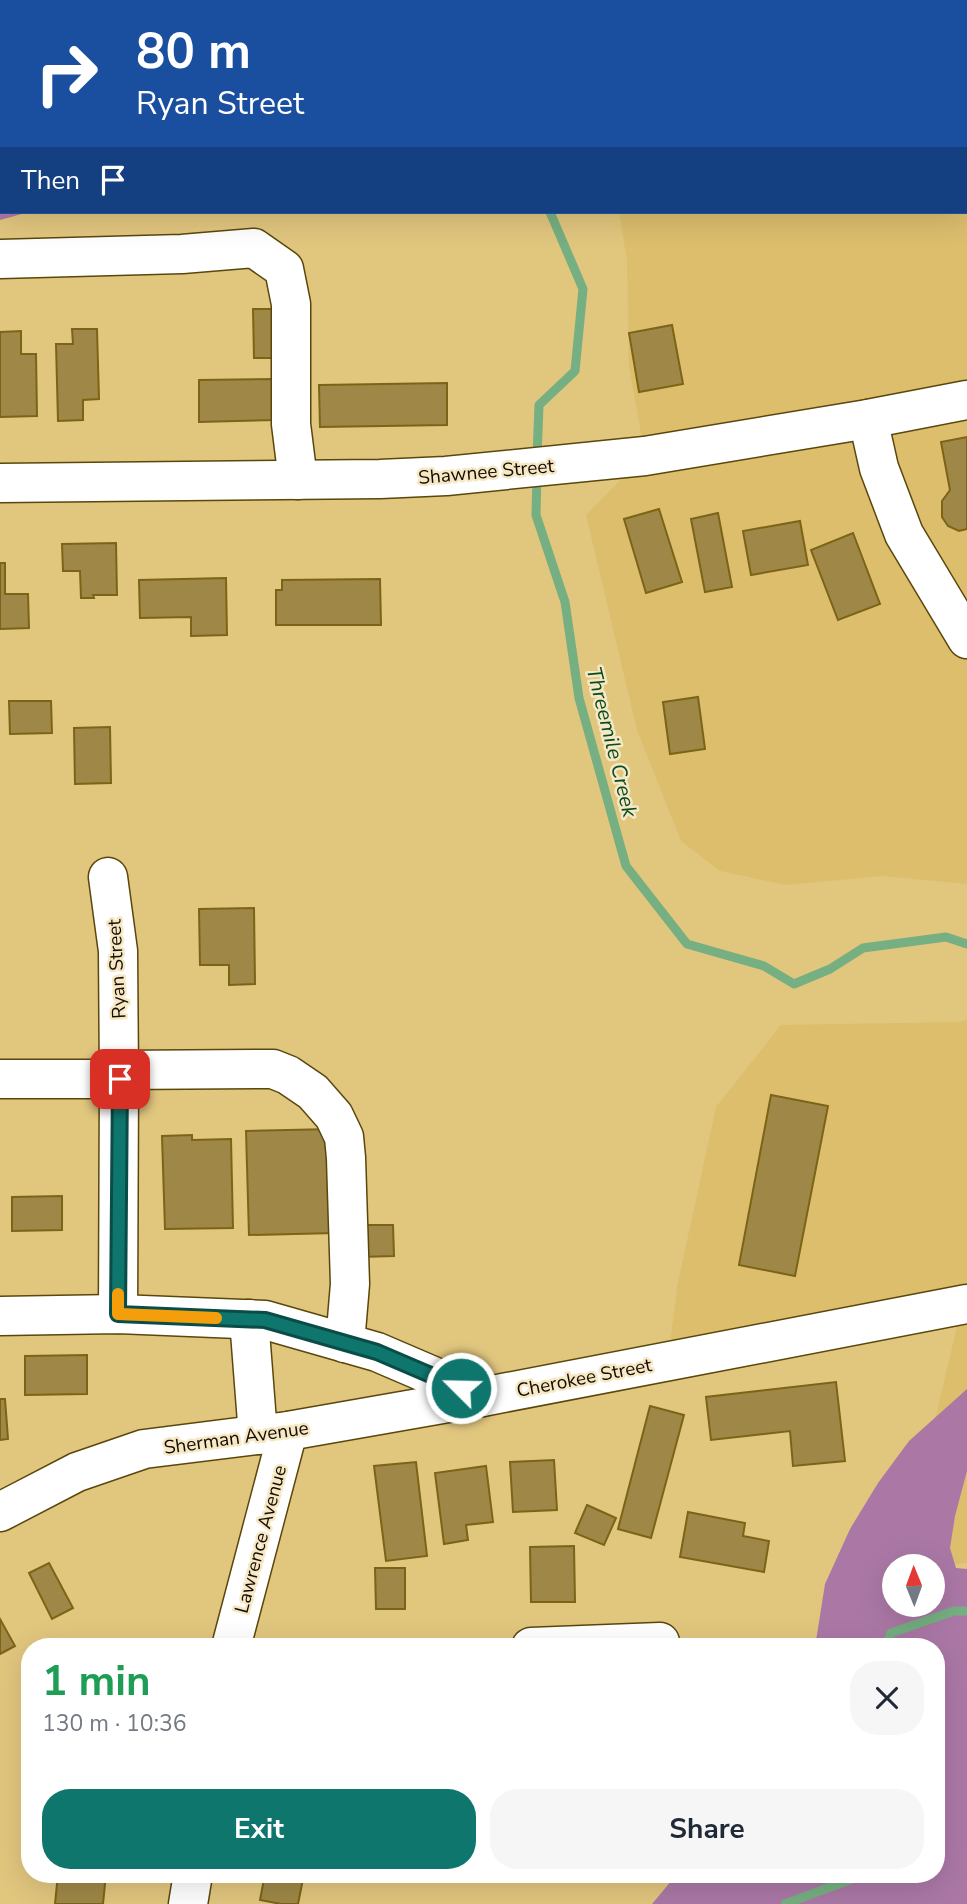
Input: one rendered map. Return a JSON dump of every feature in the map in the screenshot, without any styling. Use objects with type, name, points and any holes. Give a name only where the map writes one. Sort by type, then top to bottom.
[{"type":"street","points":[[609,0],[683,0]]},
{"type":"street","points":[[0,259],[182,254],[254,248],[284,269],[292,304],[291,424],[298,480]]},
{"type":"street","name":"Shawnee Street","points":[[0,483],[446,476],[645,456],[967,400]]},
{"type":"street","points":[[868,419],[879,468],[904,534],[967,639]]},
{"type":"street","name":"Ryan Street","points":[[108,877],[118,951],[118,1314]]},
{"type":"street","points":[[0,1079],[273,1069],[288,1075],[313,1092],[334,1116],[344,1137],[350,1284],[345,1343]]},
{"type":"street","name":"Cherokee Street","points":[[482,1397],[967,1304]]},
{"type":"street","points":[[0,1316],[118,1314],[265,1320],[377,1352],[482,1397]]},
{"type":"street","name":"Lawrence Avenue","points":[[233,1638],[273,1433],[249,1319]]},
{"type":"street","name":"Sherman Avenue","points":[[0,1512],[77,1472],[144,1449],[273,1433],[482,1397]]},
{"type":"street","points":[[188,1904],[192,1883]]},
{"type":"shaded area","points":[[0,214],[22,214],[0,220]]},
{"type":"shaded area","points":[[619,214],[967,214],[967,884],[883,876],[786,885],[720,871],[681,841],[637,730],[586,515],[645,455],[629,367],[627,261]]},
{"type":"shaded area","points":[[967,1020],[967,1563],[945,1565],[945,1554],[926,1554],[911,1522],[962,1305],[668,1361],[677,1287],[716,1107],[781,1025]]},
{"type":"shaded area","points":[[967,1389],[967,1471],[950,1548],[956,1568],[967,1569],[967,1904],[652,1904],[670,1883],[945,1883],[945,1638],[816,1638],[825,1584],[850,1529],[878,1483],[909,1441]]},
{"type":"building","points":[[253,309],[275,309],[276,358],[254,358]]},
{"type":"building","points":[[672,325],[683,384],[639,392],[629,333]]},
{"type":"building","points":[[72,329],[97,329],[99,399],[83,400],[83,420],[58,421],[56,344],[73,344]]},
{"type":"building","points":[[21,331],[21,354],[36,354],[37,416],[0,417],[0,332]]},
{"type":"building","points":[[275,379],[276,420],[199,422],[199,380]]},
{"type":"building","points":[[447,383],[447,425],[320,427],[319,385]]},
{"type":"building","points":[[967,437],[967,529],[959,531],[948,526],[942,517],[942,501],[950,490],[941,442]]},
{"type":"building","points":[[659,509],[682,582],[646,593],[624,519]]},
{"type":"building","points":[[718,513],[732,587],[705,592],[691,519]]},
{"type":"building","points":[[800,521],[808,565],[751,575],[743,531]]},
{"type":"building","points":[[853,533],[880,604],[838,620],[811,550]]},
{"type":"building","points":[[116,543],[117,595],[81,598],[80,571],[63,571],[62,544]]},
{"type":"building","points":[[0,563],[5,563],[5,594],[28,594],[29,628],[0,629]]},
{"type":"building","points":[[226,578],[227,635],[191,636],[191,617],[140,618],[139,580]]},
{"type":"building","points":[[380,579],[381,625],[276,625],[276,590],[282,590],[282,580]]},
{"type":"building","points":[[698,697],[705,749],[670,754],[663,702]]},
{"type":"building","points":[[9,701],[51,701],[52,733],[10,734]]},
{"type":"building","points":[[110,727],[111,783],[75,784],[74,728]]},
{"type":"building","points":[[254,908],[255,984],[229,985],[229,965],[200,965],[199,909]]},
{"type":"building","points":[[771,1095],[828,1106],[795,1276],[739,1265]]},
{"type":"building","points":[[332,1129],[335,1233],[249,1235],[246,1131]]},
{"type":"building","points":[[192,1135],[192,1140],[231,1139],[233,1228],[165,1229],[162,1136]]},
{"type":"building","points":[[62,1196],[62,1230],[12,1231],[12,1197]]},
{"type":"building","points":[[360,1225],[393,1225],[394,1256],[360,1257]]},
{"type":"building","points":[[87,1355],[87,1394],[25,1395],[25,1356]]},
{"type":"building","points":[[836,1382],[845,1461],[793,1466],[790,1431],[711,1440],[706,1397]]},
{"type":"building","points":[[0,1399],[5,1399],[8,1439],[0,1440]]},
{"type":"building","points":[[650,1406],[684,1415],[651,1538],[618,1529]]},
{"type":"building","points":[[554,1460],[557,1510],[513,1512],[510,1462]]},
{"type":"building","points":[[416,1462],[427,1556],[386,1561],[374,1466]]},
{"type":"building","points":[[486,1466],[493,1522],[466,1525],[468,1540],[444,1544],[435,1473]]},
{"type":"building","points":[[587,1505],[616,1518],[604,1545],[575,1533]]},
{"type":"building","points":[[688,1512],[745,1523],[743,1536],[769,1541],[764,1572],[680,1557]]},
{"type":"building","points":[[574,1546],[575,1602],[531,1602],[530,1547]]},
{"type":"building","points":[[49,1563],[73,1608],[52,1619],[29,1573]]},
{"type":"building","points":[[375,1568],[405,1568],[405,1609],[376,1609]]},
{"type":"building","points":[[0,1619],[15,1646],[0,1654]]},
{"type":"building","points":[[57,1883],[105,1883],[103,1904],[55,1904]]},
{"type":"building","points":[[263,1883],[302,1883],[298,1904],[260,1900]]},
{"type":"waterway","name":"Threemile Creek","points":[[537,457],[539,405],[575,371],[583,289],[551,214]]},
{"type":"waterway","name":"Threemile Creek","points":[[537,474],[536,515],[565,602],[579,698],[626,866],[687,944],[764,966],[794,984],[830,969],[863,948],[946,937],[967,944]]},
{"type":"waterway","points":[[889,1638],[891,1633],[954,1611],[967,1611]]},
{"type":"waterway","points":[[785,1904],[841,1883]]},
{"type":"slow traffic","points":[[118,1294],[118,1314],[216,1318]]},
{"type":"route","points":[[120,1079],[118,1314],[265,1320],[377,1352],[461,1388]]}]
